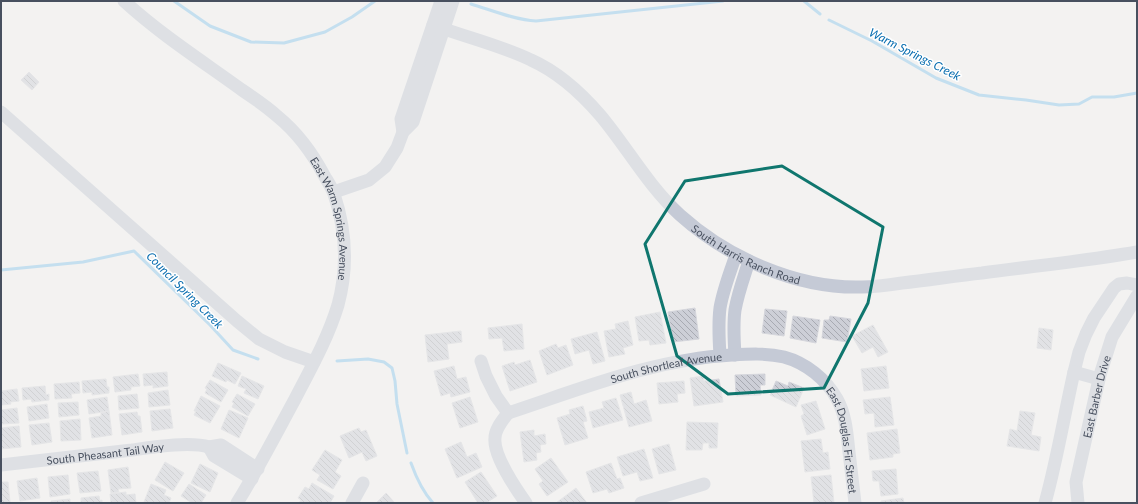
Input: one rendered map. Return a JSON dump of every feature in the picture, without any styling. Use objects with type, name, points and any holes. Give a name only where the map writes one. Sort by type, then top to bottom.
[{"type":"street","name":"East Warm Springs Avenue","points":[[124,1],[138,14],[277,115],[299,137],[316,160],[334,192],[342,225],[344,244],[343,282],[338,304],[329,331],[255,474],[237,503]]},
{"type":"street","points":[[334,192],[369,180],[386,167],[397,148],[403,132],[413,122],[438,27],[441,1]]},
{"type":"street","points":[[438,27],[453,1]]},
{"type":"street","name":"South Harris Ranch Road","points":[[438,27],[533,60],[560,77],[582,95],[600,115],[657,190],[679,214],[699,230],[736,255],[802,280],[840,286],[862,287],[921,281],[1137,252]]},
{"type":"street","points":[[1,112],[259,339],[285,352],[314,362]]},
{"type":"street","points":[[720,355],[718,332],[720,308],[736,255]]},
{"type":"street","points":[[735,354],[735,309],[749,261]]},
{"type":"street","points":[[1045,503],[1074,372],[1079,352],[1086,334],[1094,318],[1114,288],[1119,284],[1127,283],[1137,285]]},
{"type":"street","name":"East Barber Drive","points":[[1078,503],[1076,482],[1100,379],[1112,337],[1137,296]]},
{"type":"street","name":"South Shortleaf Avenue","points":[[508,413],[619,376],[684,360],[720,355],[774,355],[804,366],[823,380]]},
{"type":"street","points":[[482,361],[486,376],[496,396],[508,413],[499,425],[494,438],[496,448],[504,467],[526,503]]},
{"type":"street","points":[[1074,372],[1100,379]]},
{"type":"street","name":"East Douglas Fir Street","points":[[823,380],[834,394],[842,411],[846,430],[855,503]]},
{"type":"street","name":"South Pheasant Tail Way","points":[[1,465],[190,444],[209,447],[221,445],[255,474]]},
{"type":"street","points":[[352,503],[363,483]]},
{"type":"street","points":[[641,503],[704,484]]},
{"type":"highlighted area","points":[[782,166],[883,227],[868,303],[824,388],[728,394],[677,356],[645,244],[685,181]]},
{"type":"building","points":[[29,72],[39,82],[32,90],[21,80]]},
{"type":"building","points":[[695,308],[699,339],[673,342],[668,312]]},
{"type":"building","points":[[765,309],[787,311],[784,336],[762,333]]},
{"type":"building","points":[[660,312],[666,343],[650,345],[649,340],[639,341],[635,317]]},
{"type":"building","points":[[793,316],[820,320],[816,343],[790,338]]},
{"type":"building","points":[[830,316],[851,319],[847,342],[822,338],[824,320],[829,320]]},
{"type":"building","points":[[628,321],[633,345],[623,348],[625,354],[609,357],[604,331],[616,329],[615,324]]},
{"type":"building","points":[[522,324],[524,349],[504,351],[502,338],[489,339],[488,328]]},
{"type":"building","points":[[873,325],[888,352],[878,357],[873,347],[862,353],[852,336]]},
{"type":"building","points":[[1039,328],[1053,330],[1051,350],[1037,348]]},
{"type":"building","points":[[461,331],[462,342],[447,344],[449,359],[428,362],[425,335]]},
{"type":"building","points":[[597,332],[605,361],[593,364],[589,350],[575,354],[571,339]]},
{"type":"building","points":[[556,344],[558,348],[566,345],[573,365],[547,375],[539,351]]},
{"type":"building","points":[[530,360],[537,382],[510,391],[502,366],[514,362],[515,365]]},
{"type":"building","points":[[218,363],[241,373],[235,384],[212,376]]},
{"type":"building","points":[[454,366],[457,379],[466,377],[470,392],[451,397],[450,393],[441,396],[434,371]]},
{"type":"building","points":[[886,366],[889,388],[864,391],[861,369]]},
{"type":"building","points":[[167,372],[168,386],[153,388],[153,385],[144,386],[143,374]]},
{"type":"building","points":[[138,374],[140,386],[131,387],[131,390],[115,392],[113,377]]},
{"type":"building","points":[[765,374],[765,385],[760,385],[761,395],[736,396],[735,375]]},
{"type":"building","points":[[242,376],[264,386],[258,399],[244,393],[246,389],[238,386]]},
{"type":"building","points":[[703,376],[704,381],[719,379],[723,402],[694,406],[690,378]]},
{"type":"building","points":[[106,379],[107,387],[109,387],[109,393],[92,395],[92,392],[83,393],[82,381]]},
{"type":"building","points":[[210,380],[228,390],[221,402],[205,393],[207,389],[205,388]]},
{"type":"building","points":[[684,381],[685,393],[677,394],[678,402],[659,404],[657,383]]},
{"type":"building","points":[[776,381],[788,386],[789,382],[804,388],[796,407],[770,395]]},
{"type":"building","points":[[79,382],[80,393],[71,394],[72,398],[55,399],[54,384]]},
{"type":"building","points":[[45,386],[46,395],[49,394],[49,400],[32,402],[31,399],[23,400],[22,388]]},
{"type":"building","points":[[17,389],[19,401],[1,405],[1,391]]},
{"type":"building","points":[[168,390],[170,405],[149,407],[148,393]]},
{"type":"building","points":[[631,392],[634,404],[646,400],[652,421],[629,427],[620,395]]},
{"type":"building","points":[[137,394],[139,408],[119,410],[118,396]]},
{"type":"building","points":[[237,394],[255,404],[248,416],[232,407],[234,403],[232,402]]},
{"type":"building","points":[[201,396],[220,406],[210,423],[194,415],[196,411],[194,411]]},
{"type":"building","points":[[107,397],[109,411],[89,414],[87,400]]},
{"type":"building","points":[[470,397],[478,422],[460,428],[452,403]]},
{"type":"building","points":[[890,397],[894,425],[875,427],[874,413],[865,414],[863,400]]},
{"type":"building","points":[[616,398],[623,420],[593,428],[589,412],[604,408],[602,402]]},
{"type":"building","points":[[816,401],[825,429],[807,435],[801,416],[804,414],[801,405]]},
{"type":"building","points":[[78,402],[79,415],[59,417],[58,403]]},
{"type":"building","points":[[47,404],[49,418],[29,421],[27,407]]},
{"type":"building","points":[[583,406],[587,421],[583,422],[588,438],[565,445],[557,418],[570,414],[569,410]]},
{"type":"building","points":[[17,408],[19,423],[1,424],[1,410]]},
{"type":"building","points":[[170,409],[173,428],[152,431],[150,411]]},
{"type":"building","points":[[229,410],[248,418],[239,438],[221,429]]},
{"type":"building","points":[[109,411],[112,435],[92,438],[89,418],[101,416],[101,413]]},
{"type":"building","points":[[1020,411],[1035,413],[1031,435],[1041,437],[1039,451],[1007,446],[1010,429],[1017,431]]},
{"type":"building","points":[[137,412],[138,416],[140,416],[142,432],[122,435],[119,414]]},
{"type":"building","points":[[80,419],[81,440],[61,441],[60,421]]},
{"type":"building","points":[[687,422],[718,423],[717,448],[709,448],[709,443],[703,443],[702,450],[686,450]]},
{"type":"building","points":[[49,423],[52,442],[32,445],[29,425]]},
{"type":"building","points":[[19,426],[21,447],[1,449],[1,428]]},
{"type":"building","points":[[359,428],[361,432],[366,430],[377,456],[366,461],[362,452],[349,458],[340,436]]},
{"type":"building","points":[[897,429],[900,453],[893,454],[893,457],[870,460],[867,433]]},
{"type":"building","points":[[534,430],[534,436],[545,434],[546,444],[540,445],[541,452],[536,453],[537,460],[524,462],[520,432]]},
{"type":"building","points":[[821,439],[823,453],[828,452],[830,469],[805,472],[801,441]]},
{"type":"building","points":[[461,442],[467,457],[476,453],[482,467],[457,478],[445,449]]},
{"type":"building","points":[[669,444],[676,470],[659,474],[652,449]]},
{"type":"building","points":[[644,449],[653,478],[640,481],[637,472],[623,476],[617,457]]},
{"type":"building","points":[[325,450],[342,460],[335,472],[341,476],[333,489],[317,480],[320,475],[312,470]]},
{"type":"building","points":[[551,458],[568,482],[547,496],[539,484],[543,481],[535,469]]},
{"type":"building","points":[[165,462],[184,473],[173,491],[155,480]]},
{"type":"building","points":[[611,463],[617,479],[620,478],[624,488],[609,493],[607,489],[593,493],[586,472]]},
{"type":"building","points":[[200,464],[218,473],[210,492],[191,483]]},
{"type":"building","points":[[128,467],[131,488],[118,489],[119,492],[111,493],[108,470]]},
{"type":"building","points":[[896,469],[898,494],[881,496],[879,481],[873,481],[872,471]]},
{"type":"building","points":[[98,471],[101,491],[80,493],[77,473]]},
{"type":"building","points":[[481,472],[497,496],[486,503],[478,503],[465,482]]},
{"type":"building","points":[[68,475],[70,494],[50,497],[48,477]]},
{"type":"building","points":[[831,475],[834,503],[814,503],[811,477]]},
{"type":"building","points":[[37,478],[40,498],[20,501],[17,481]]},
{"type":"building","points":[[1,482],[8,482],[10,502],[1,503]]},
{"type":"building","points":[[312,483],[334,496],[330,503],[299,503],[301,500],[298,498],[305,487],[309,489]]},
{"type":"building","points":[[151,484],[166,490],[164,495],[171,498],[169,503],[144,502]]},
{"type":"building","points":[[189,484],[206,495],[201,503],[192,503],[181,496]]},
{"type":"building","points":[[576,488],[587,503],[556,503]]},
{"type":"building","points":[[126,492],[126,495],[135,494],[136,503],[111,503],[110,494]]},
{"type":"building","points":[[386,493],[394,502],[376,503]]},
{"type":"building","points":[[99,496],[102,503],[81,503],[81,498]]},
{"type":"building","points":[[903,498],[904,503],[881,503],[881,501]]},
{"type":"building","points":[[70,499],[70,503],[51,503],[51,501]]},
{"type":"waterway","points":[[174,1],[210,26],[251,42],[284,43],[325,32],[352,17],[375,1]]},
{"type":"waterway","name":"Warm Springs Creek","points":[[471,4],[511,17],[536,21],[723,1]]},
{"type":"waterway","name":"Warm Springs Creek","points":[[804,1],[820,14]]},
{"type":"waterway","name":"Warm Springs Creek","points":[[829,20],[872,41],[936,78],[979,95],[1059,105],[1079,104],[1092,97],[1114,97],[1137,93]]},
{"type":"waterway","name":"Council Spring Creek","points":[[1,270],[83,262],[134,251],[210,325],[233,350],[258,359]]},
{"type":"waterway","name":"Council Spring Creek","points":[[337,361],[368,359],[384,362],[392,368],[397,404],[407,453]]},
{"type":"waterway","name":"Council Spring Creek","points":[[411,463],[420,484],[433,503]]}]
